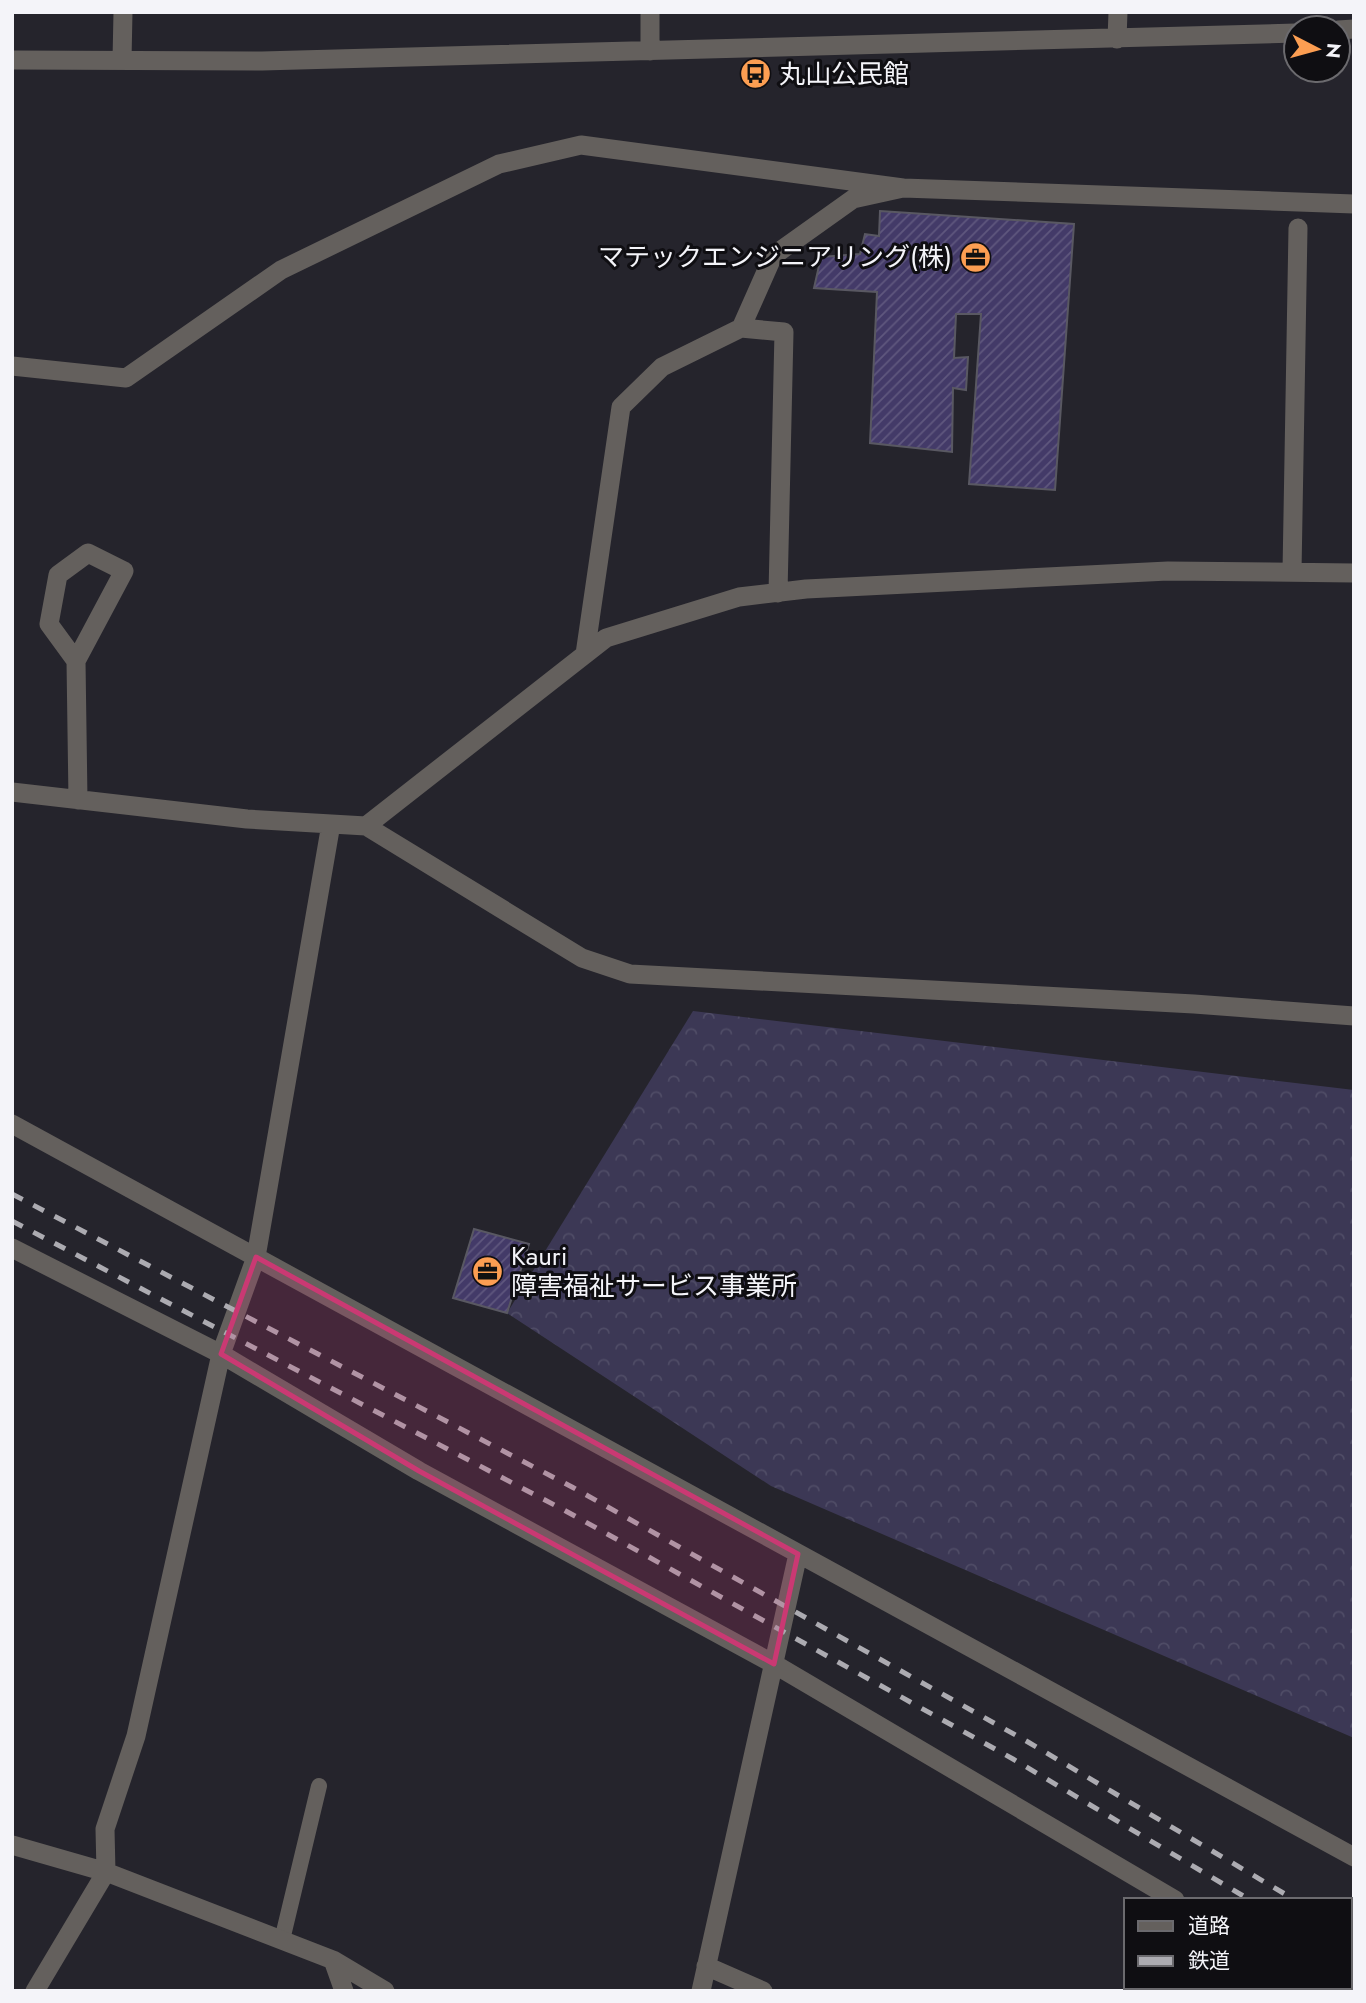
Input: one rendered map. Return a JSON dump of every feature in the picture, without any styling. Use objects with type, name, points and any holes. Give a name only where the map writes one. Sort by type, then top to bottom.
[{"type":"street","points":[[122,60],[123,12]]},
{"type":"street","points":[[650,12],[650,51]]},
{"type":"street","points":[[1118,12],[1118,39]]},
{"type":"street","points":[[12,60],[262,61],[1282,33]]},
{"type":"street","points":[[12,366],[126,378],[281,270],[499,164],[581,145],[903,188],[1354,204]]},
{"type":"street","points":[[741,328],[772,256],[853,199],[903,188]]},
{"type":"street","points":[[1292,572],[1298,228]]},
{"type":"street","points":[[585,654],[621,407],[662,367],[741,328],[783,332],[778,593]]},
{"type":"street","points":[[76,661],[49,624],[58,575],[88,553],[124,571],[76,661],[78,800]]},
{"type":"street","points":[[366,826],[606,638],[739,597],[1168,571],[1354,573]]},
{"type":"street","points":[[12,792],[247,819],[366,826],[582,958],[631,974],[1194,1004],[1354,1016]]},
{"type":"street","points":[[35,1991],[106,1872],[105,1829],[136,1736],[221,1354],[256,1258],[331,824]]},
{"type":"street","points":[[12,1124],[1354,1857]]},
{"type":"street","points":[[12,1248],[221,1354],[418,1471],[774,1664],[1172,1898]]},
{"type":"street","points":[[701,1991],[799,1554]]},
{"type":"street","points":[[12,1845],[106,1872],[334,1960],[385,1991]]},
{"type":"street","points":[[334,1960],[344,1991]]},
{"type":"street","points":[[706,1966],[763,1991]]},
{"type":"lane","points":[[282,1940],[320,1786]]},
{"type":"highlighted area","points":[[256,1257],[798,1554],[774,1664],[419,1471],[221,1354]]},
{"type":"green space","points":[[693,1011],[1354,1090],[1354,1738],[771,1486],[507,1313]]},
{"type":"building","points":[[880,211],[1074,224],[1055,490],[969,484],[981,314],[956,314],[954,358],[968,357],[966,390],[953,388],[952,452],[870,443],[877,292],[814,288],[821,257],[860,254],[865,234],[879,236]]},
{"type":"building","points":[[474,1229],[529,1244],[507,1313],[453,1298]]},
{"type":"railway","points":[[12,1194],[572,1487],[1028,1742],[1292,1898]]},
{"type":"railway","points":[[12,1221],[564,1510],[1013,1759],[1247,1898]]},
{"type":"place","name":"丸山公民館","points":[[756,74]]},
{"type":"place","name":"マテックエンジニアリング(株)","points":[[975,257]]},
{"type":"place","name":"Kauri 障害福祉サービス事業所","points":[[488,1271]]}]
